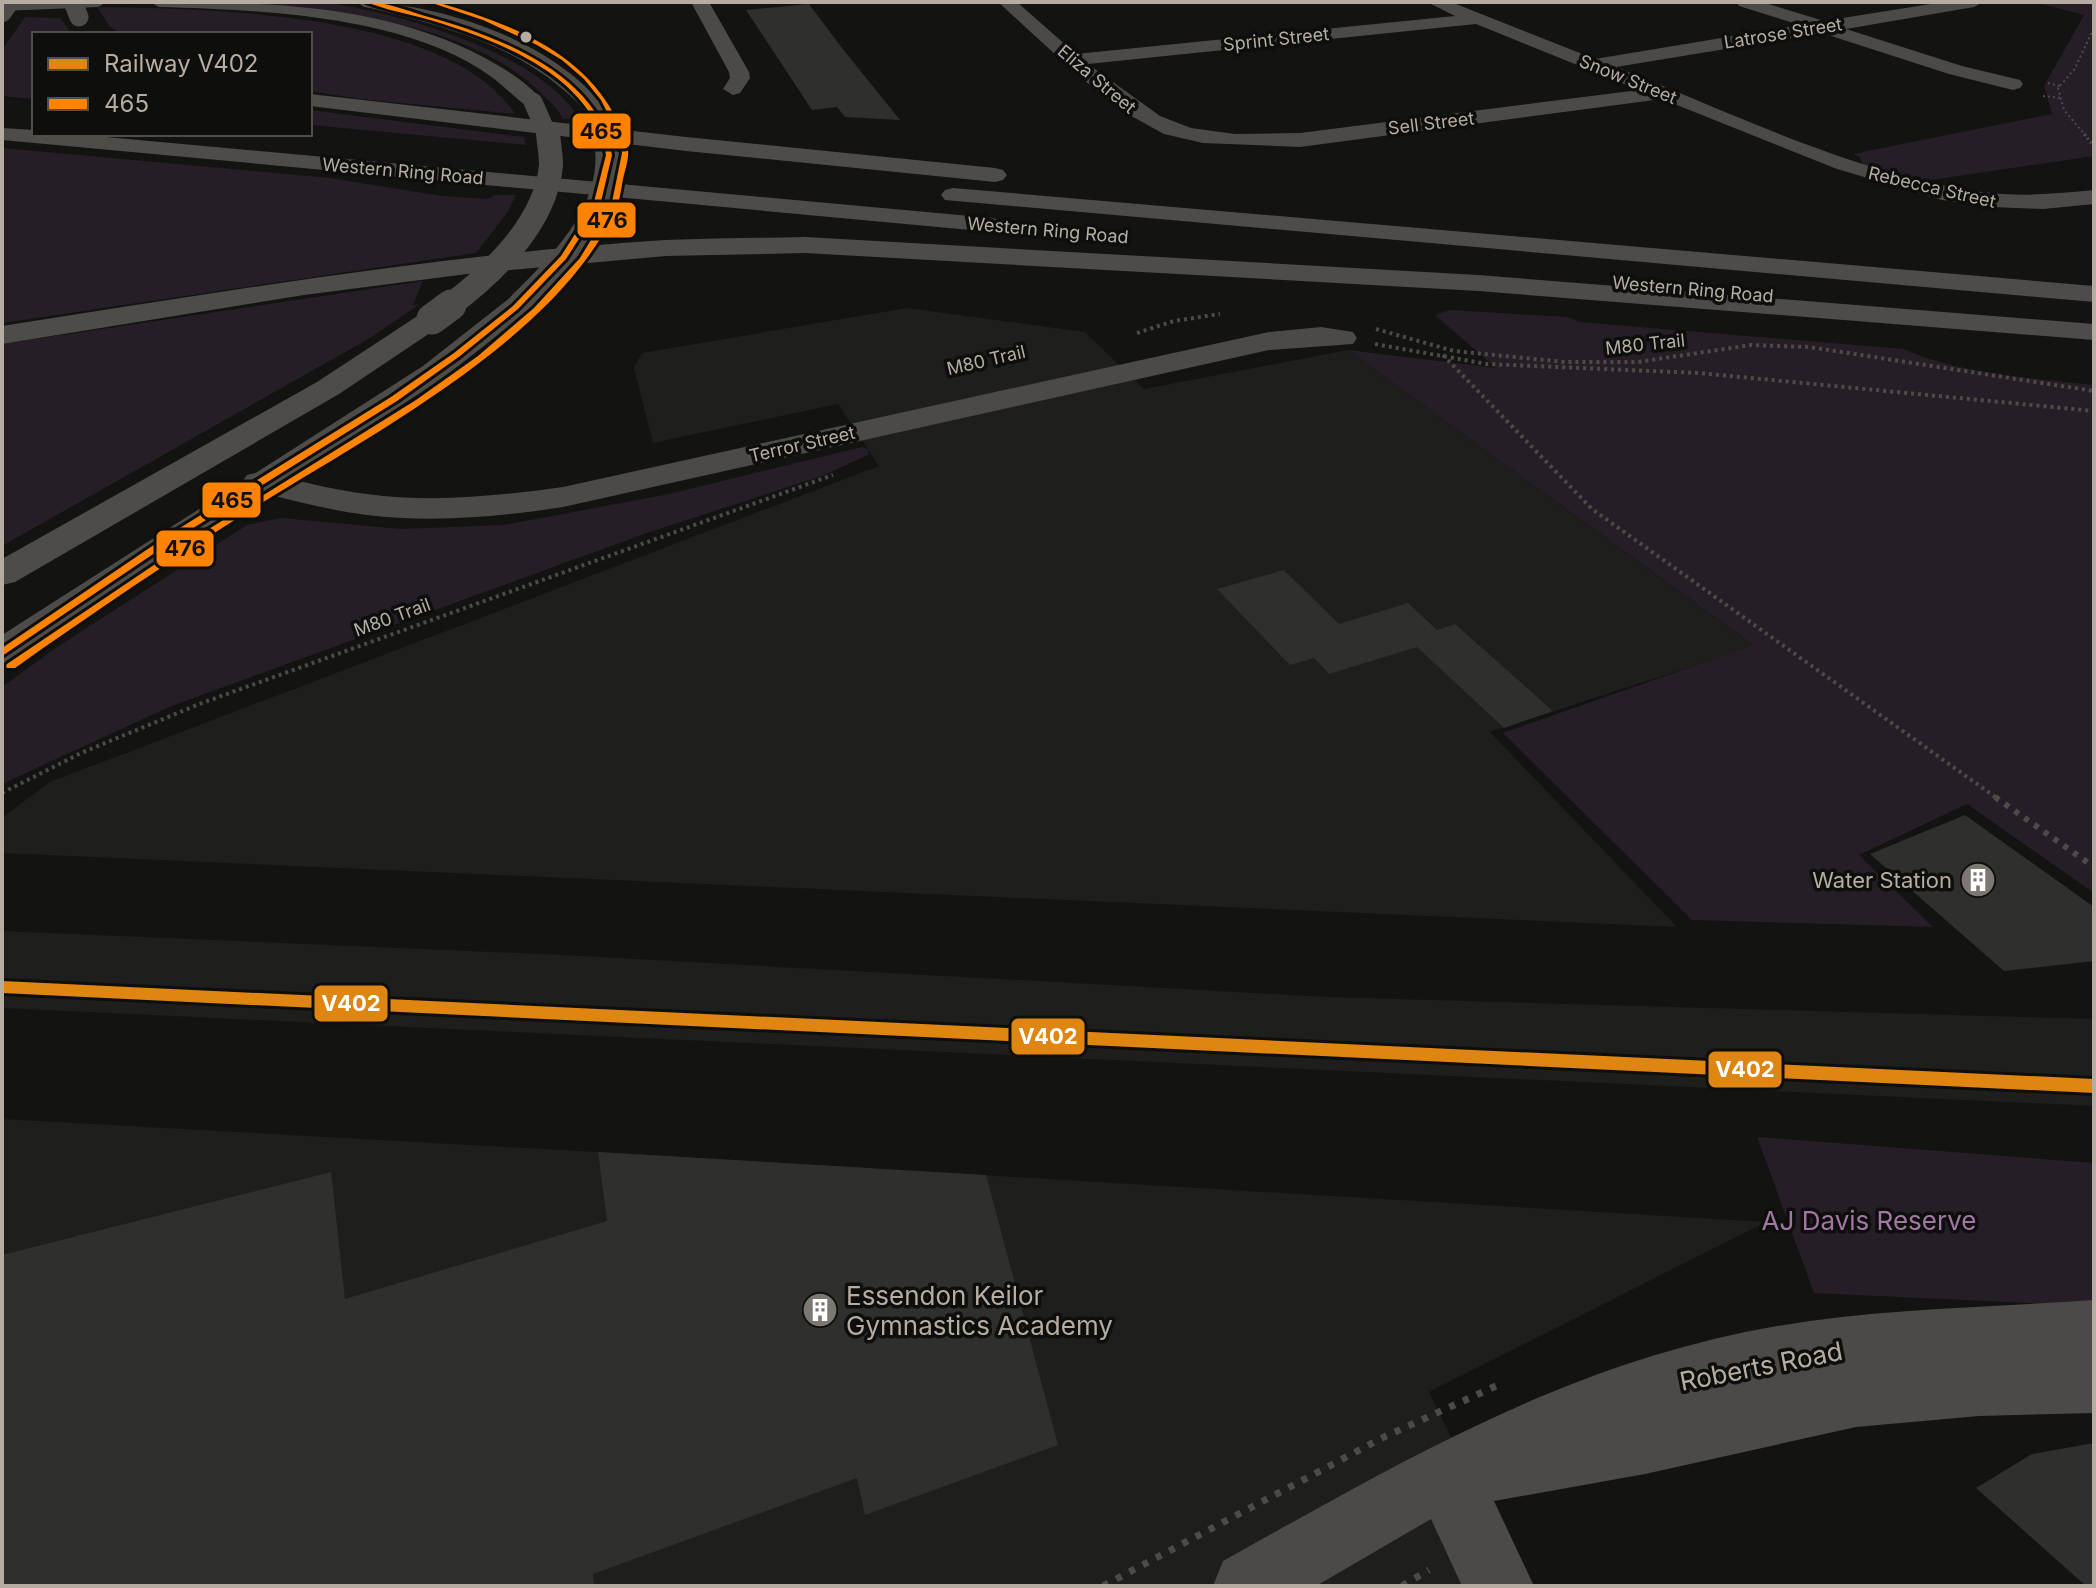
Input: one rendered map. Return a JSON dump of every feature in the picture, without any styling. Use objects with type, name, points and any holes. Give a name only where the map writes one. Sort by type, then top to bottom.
[{"type":"highway","points":[[2,13],[10,2]]},
{"type":"highway","points":[[2,6],[98,2]]},
{"type":"highway","points":[[2,574],[328,388],[432,319],[498,262],[524,229],[544,195],[552,147],[547,127],[533,102],[491,67],[459,51],[357,21],[281,10],[159,2]]},
{"type":"highway","points":[[76,10],[92,32]]},
{"type":"highway","points":[[312,100],[686,144],[1372,216],[2094,285]]},
{"type":"highway","name":"Western Ring Road","points":[[2,134],[1010,226]]},
{"type":"highway","points":[[533,158],[641,168]]},
{"type":"highway","name":"Western Ring Road","points":[[921,192],[2094,294]]},
{"type":"highway","name":"Western Ring Road","points":[[1168,241],[2094,325]]},
{"type":"highway","points":[[2,335],[304,287],[467,266],[666,248],[805,245],[1478,283],[2094,332]]},
{"type":"main road","points":[[2,653],[78,600],[433,372],[521,303],[571,252],[595,212],[604,191],[609,148],[606,132],[594,108],[555,71],[518,49],[467,28],[370,2]]},
{"type":"street","points":[[700,2],[739,72],[740,78],[733,89]]},
{"type":"street","name":"Eliza Street","points":[[1007,2],[1140,115],[1198,137]]},
{"type":"street","name":"Snow Street","points":[[1436,2],[1820,156]]},
{"type":"street","points":[[1745,2],[2013,84]]},
{"type":"street","name":"Latrose Street","points":[[1593,65],[1974,2]]},
{"type":"street","name":"Sprint Street","points":[[1074,60],[1477,19]]},
{"type":"street","name":"Sell Street","points":[[1198,137],[1246,141],[1300,140],[1663,93]]},
{"type":"street","name":"Rebecca Street","points":[[1820,156],[1880,177],[1967,198],[2020,204],[2094,197]]},
{"type":"street","name":"Terror Street","points":[[259,482],[339,500],[415,508],[482,507],[595,492],[1269,341],[1356,332]]},
{"type":"street","name":"Roberts Road","points":[[1248,1586],[1446,1475],[1531,1432],[1591,1409],[1716,1371],[1842,1348],[2094,1331]]},
{"type":"street","name":"Roberts Road","points":[[1446,1475],[1645,1441],[1856,1395],[1979,1384],[2094,1381]]},
{"type":"street","points":[[1446,1475],[1499,1586]]},
{"type":"path","points":[[2090,2],[2094,8]]},
{"type":"path","points":[[2094,28],[2074,70],[2058,88],[2064,110],[2094,146]]},
{"type":"path","points":[[1129,336],[1174,321],[1221,314]]},
{"type":"path","points":[[1356,332],[1487,364],[1712,374],[2094,411]]},
{"type":"path","name":"M80 Trail","points":[[1356,332],[1454,351],[1565,362],[1638,362],[1751,345],[1809,347],[2094,391]]},
{"type":"path","points":[[1443,355],[1592,509],[2094,867]]},
{"type":"path","name":"M80 Trail","points":[[2,793],[66,759],[168,716],[512,587],[859,465],[877,452],[867,429]]},
{"type":"shaded area","points":[[907,308],[1085,332],[1144,389],[1348,350],[1754,646],[1490,732],[1677,927],[2,853],[2,818],[50,782],[879,466],[838,404],[653,443],[634,368],[642,353]]},
{"type":"shaded area","points":[[2,931],[564,955],[1328,997],[2094,1019],[2094,1106],[2,1008]]},
{"type":"shaded area","points":[[2,1119],[1766,1222],[1429,1392],[1523,1586],[2,1586]]},
{"type":"green space","points":[[222,2],[321,2],[424,25],[499,55],[532,73],[559,94],[579,118],[563,119],[544,96],[513,70],[476,50],[436,34],[349,15]]},
{"type":"green space","points":[[2094,2],[2094,156],[1911,183],[1862,164],[1860,157],[1853,154],[2052,114],[2044,86],[2084,15],[2042,4]]},
{"type":"green space","points":[[97,7],[261,15],[383,35],[437,54],[482,80],[515,114],[312,91],[312,32],[119,32],[110,27]]},
{"type":"green space","points":[[25,17],[60,18],[70,32],[32,32],[32,99],[2,96],[2,50]]},
{"type":"green space","points":[[312,110],[524,137],[526,145],[312,125]]},
{"type":"green space","points":[[2,148],[330,178],[442,196],[487,199],[495,195],[516,195],[507,213],[476,253],[2,323]]},
{"type":"green space","points":[[423,281],[413,305],[420,304],[370,338],[2,546],[2,344]]},
{"type":"green space","points":[[1450,310],[1568,317],[1580,322],[1904,349],[1972,369],[2094,385],[2094,893],[1967,804],[1859,855],[1933,927],[1692,920],[1503,733],[1753,645],[1348,350],[1496,368],[1435,315]]},
{"type":"green space","points":[[862,447],[869,450],[868,455],[822,476],[644,534],[169,707],[2,784],[2,687],[57,647],[247,525],[281,518],[401,529],[504,525],[669,494]]},
{"type":"green space","name":"AJ Davis Reserve","points":[[1757,1137],[2094,1163],[2094,1306],[1814,1293]]},
{"type":"building","points":[[809,4],[900,120],[845,117],[837,107],[812,110],[746,10]]},
{"type":"building","points":[[1284,570],[1339,624],[1408,603],[1437,630],[1455,624],[1553,711],[1504,728],[1417,647],[1329,674],[1314,658],[1290,665],[1217,589]]},
{"type":"building","name":"Water Station","points":[[1965,815],[2094,907],[2094,961],[2004,971],[1870,854]]},
{"type":"building","points":[[598,1152],[986,1175],[1058,1445],[865,1515],[857,1478],[593,1574],[594,1586],[2,1586],[2,1255],[331,1172],[345,1299],[607,1221]]},
{"type":"building","points":[[2094,1443],[2094,1586],[2086,1586],[1976,1488],[2032,1454]]},
{"type":"rail line","name":"V402","points":[[2,987],[2094,1086]]},
{"type":"transit line","name":"465","points":[[2,653],[142,557],[332,439],[457,355],[515,307],[563,258],[596,206],[608,149],[586,103],[563,79],[502,43],[433,19],[368,2]]},
{"type":"transit line","name":"476","points":[[11,666],[191,544],[419,402],[480,358],[537,310],[583,259],[614,207],[625,153],[616,124],[603,99],[586,78],[564,59],[539,44],[485,19],[431,2]]},
{"type":"place","name":"Water Station","points":[[1978,880]]},
{"type":"place","name":"Essendon Keilor Gymnastics Academy","points":[[820,1310]]}]
